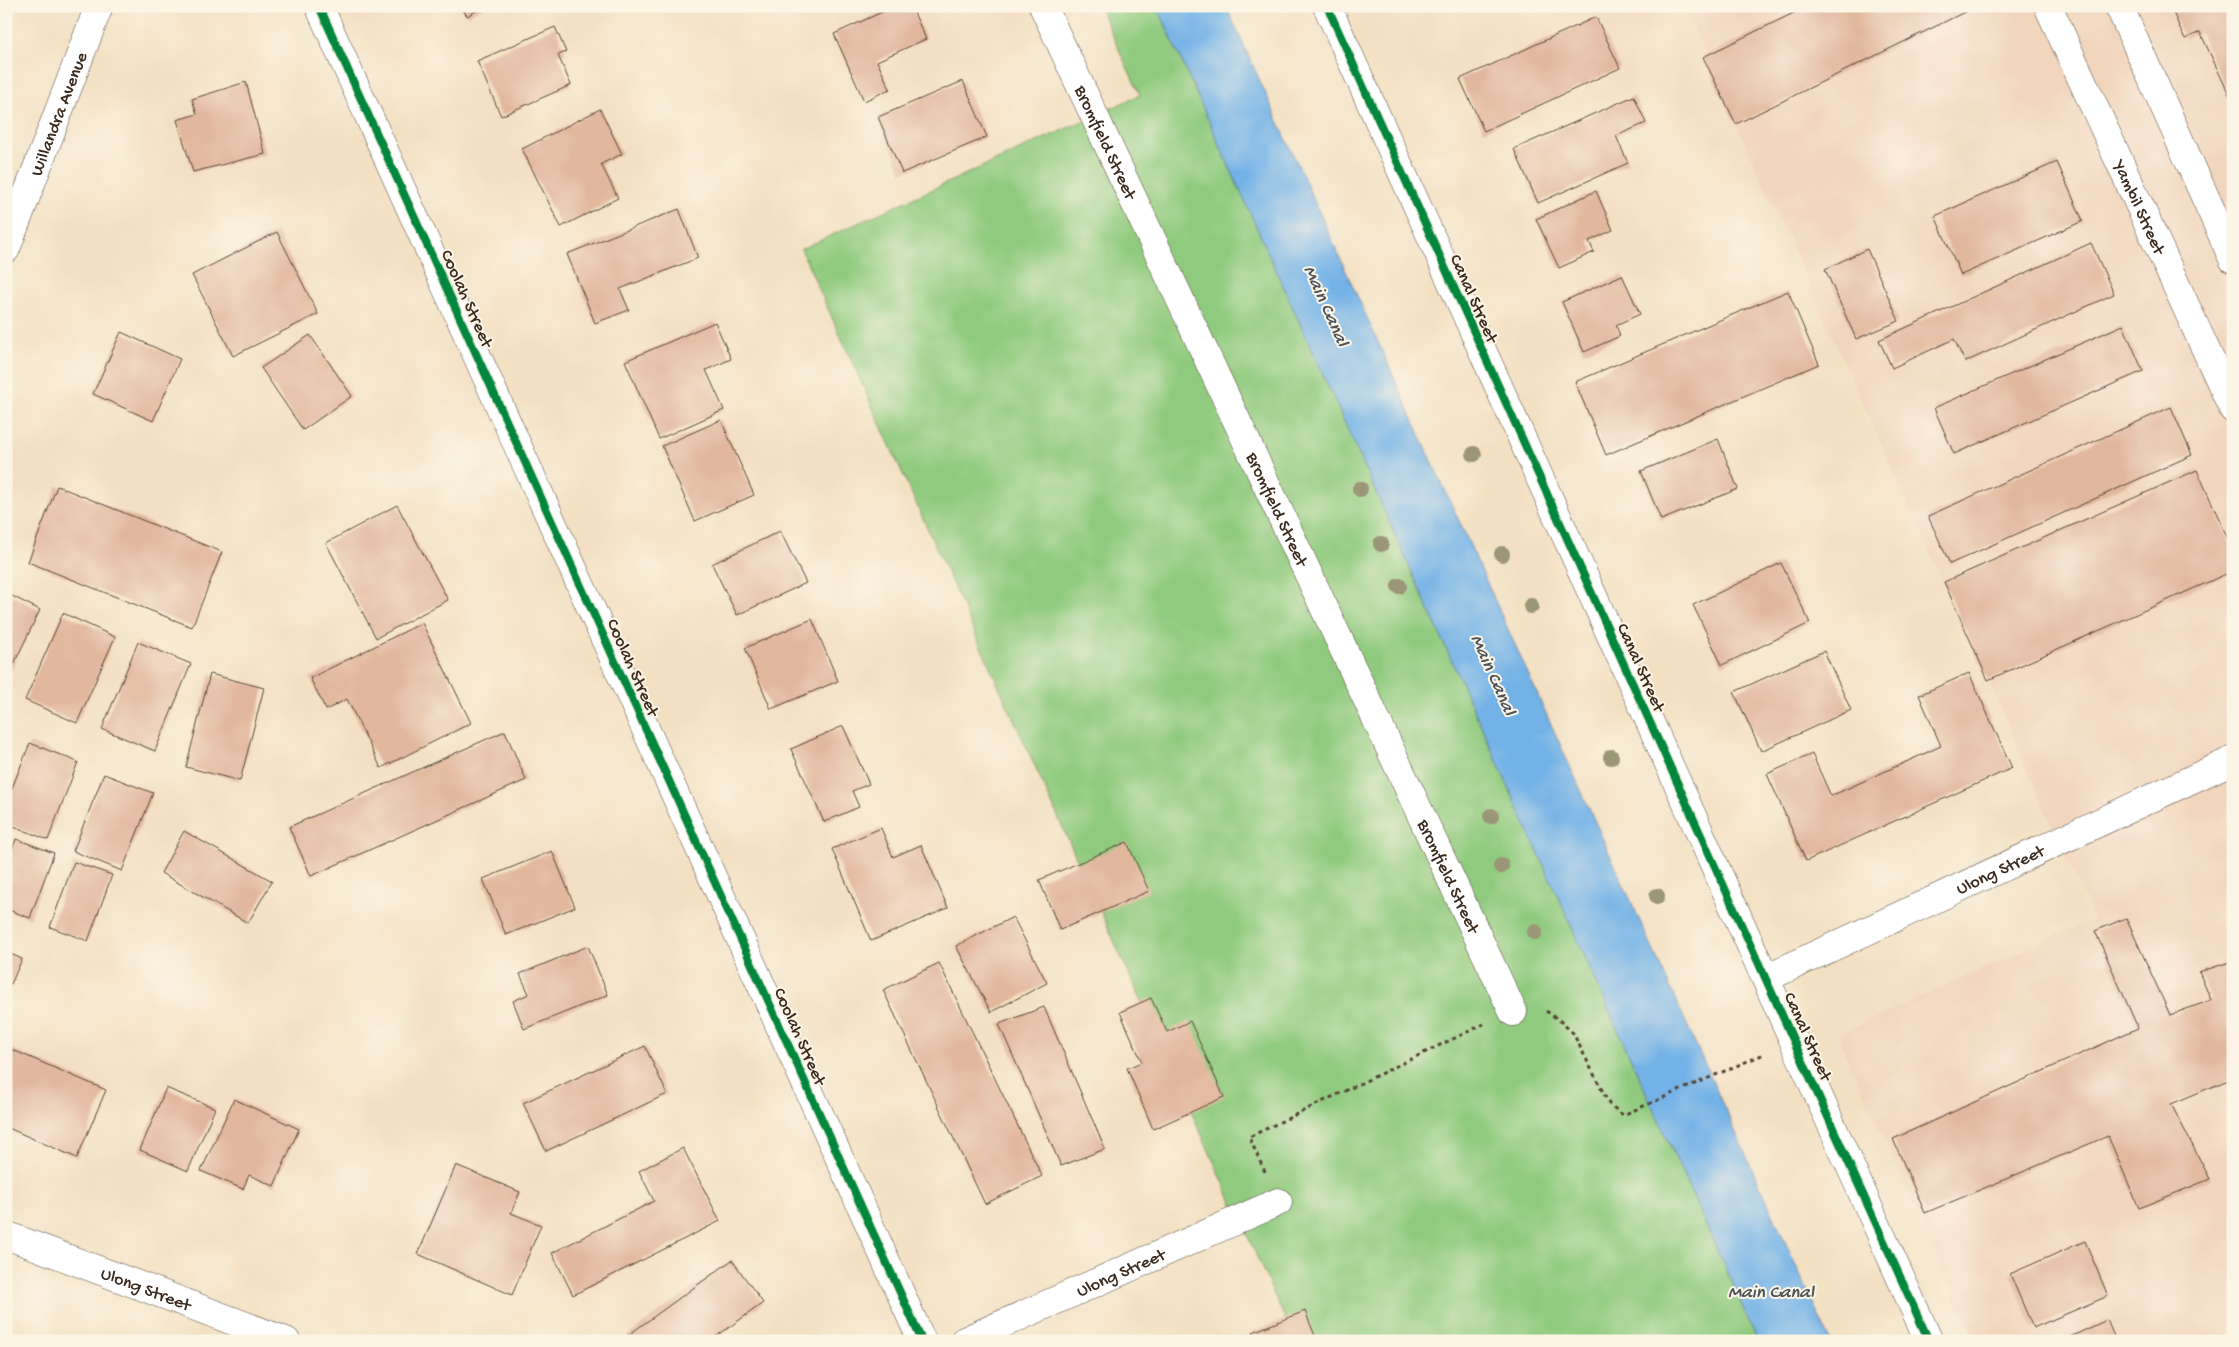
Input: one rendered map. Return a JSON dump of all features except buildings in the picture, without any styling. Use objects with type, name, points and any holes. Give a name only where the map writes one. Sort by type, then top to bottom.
[{"type":"street","name":"Willandra Avenue","points":[[6,248],[99,6]]},
{"type":"street","name":"Coolah Street","points":[[319,6],[922,1341]]},
{"type":"street","name":"Bromfield Street","points":[[1043,6],[1513,1012]]},
{"type":"street","name":"Canal Street","points":[[1327,6],[1929,1341]]},
{"type":"street","name":"Yambil Street","points":[[2048,6],[2233,409]]},
{"type":"street","points":[[2119,6],[2233,259]]},
{"type":"street","name":"Ulong Street","points":[[1766,978],[2233,760]]},
{"type":"street","name":"Ulong Street","points":[[964,1341],[1278,1202]]},
{"type":"street","name":"Ulong Street","points":[[6,1235],[286,1341]]},
{"type":"path","points":[[1267,1177],[1249,1137],[1524,1008],[1544,1010],[1558,1018],[1573,1033],[1609,1104],[1623,1115],[1765,1053]]},
{"type":"shaded area","points":[[1683,6],[2233,6],[2233,1341],[1975,1341],[1837,1035],[2093,919],[1988,680]]},
{"type":"green space","points":[[1099,6],[1157,6],[1758,1341],[1295,1341],[801,249],[1140,95]]},
{"type":"water","name":"Main Canal","points":[[1157,6],[1226,6],[1830,1341],[1758,1341]]},
{"type":"cycle path","points":[[319,6],[922,1341]]},
{"type":"cycle path","points":[[1327,6],[1929,1341]]}]
